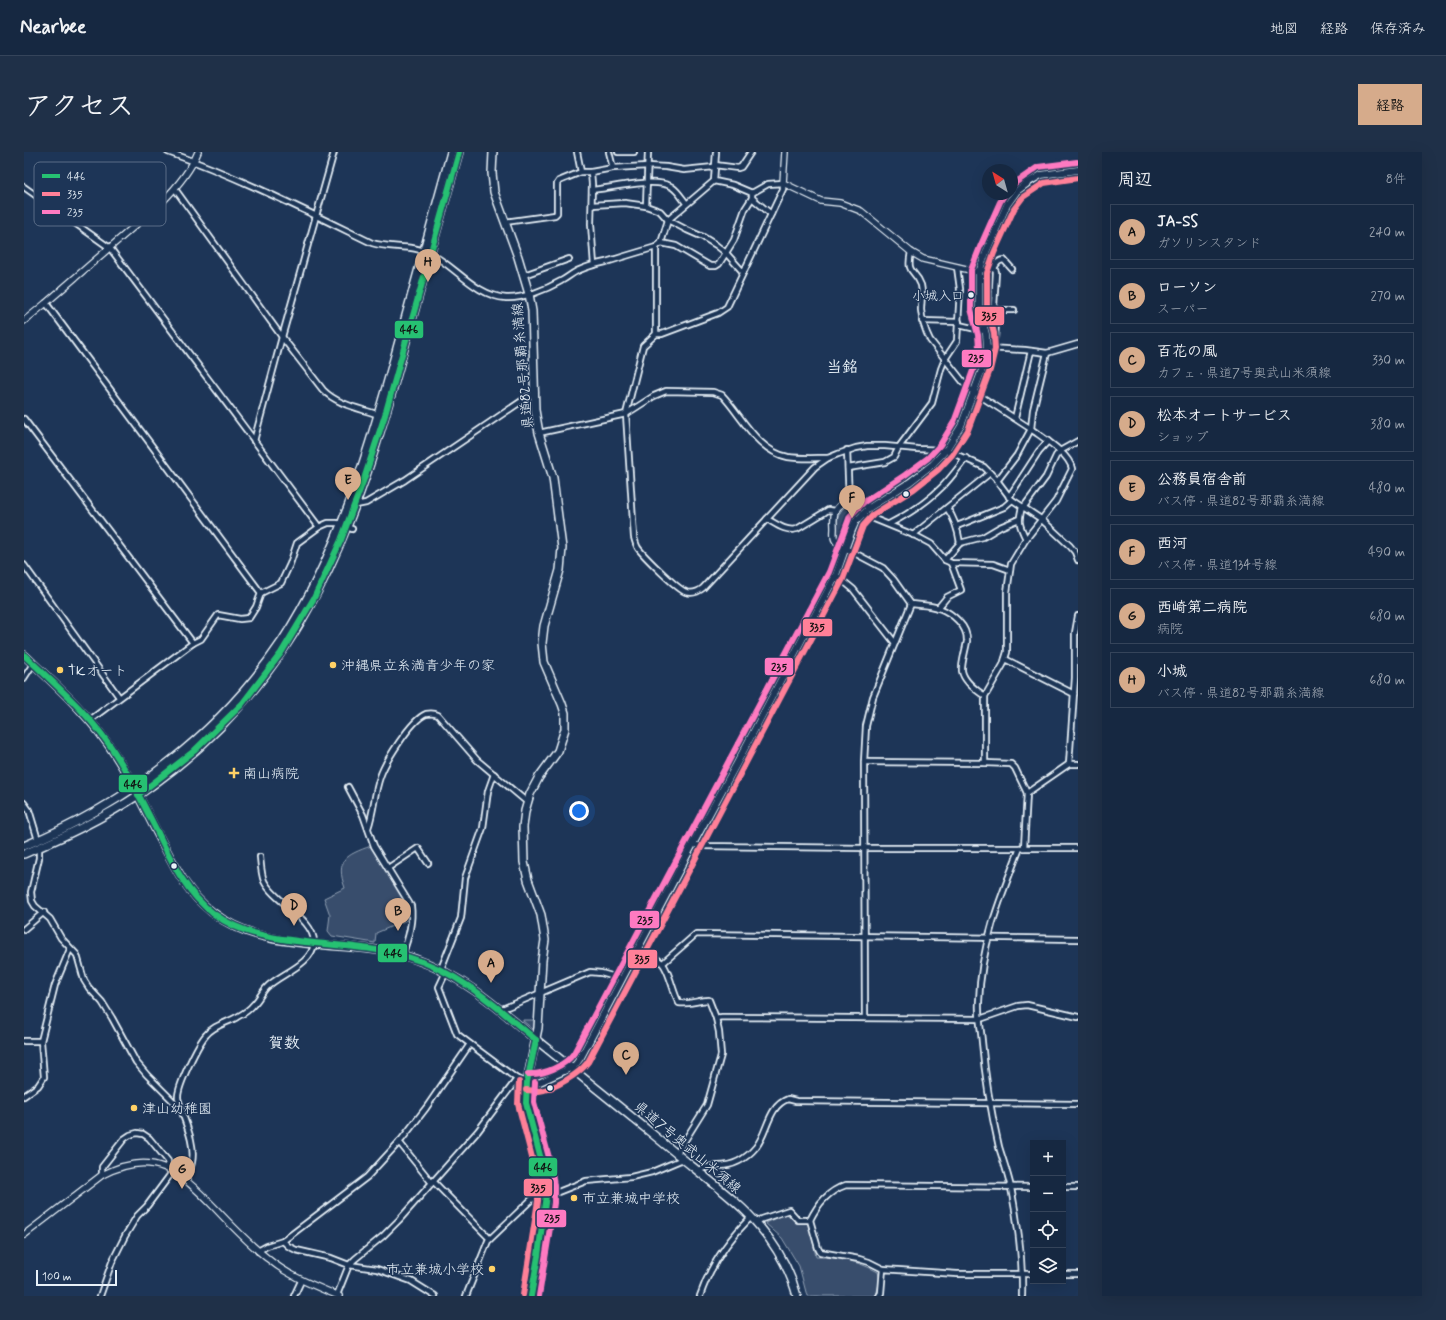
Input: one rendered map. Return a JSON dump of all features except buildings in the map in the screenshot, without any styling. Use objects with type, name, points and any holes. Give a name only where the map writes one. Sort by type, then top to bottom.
[{"type":"main road","points":[[24,846],[38,844],[84,826],[138,795],[162,778],[197,750],[236,711],[262,680],[288,644],[312,603],[330,567],[356,505],[385,417],[451,152]]},
{"type":"main road","points":[[24,854],[38,844],[134,788],[202,735],[255,677],[282,640],[305,601],[324,564],[347,527],[361,470],[379,415],[427,251],[459,152]]},
{"type":"main road","name":"県道82号那覇糸満線","points":[[493,152],[492,184],[524,274],[529,294],[533,319],[535,410],[539,433],[553,478],[562,548],[560,570],[542,635],[543,652],[547,671],[562,704],[566,721],[565,729],[561,744],[539,777],[527,802],[522,827],[524,862],[545,934],[536,1040]]},
{"type":"main road","points":[[571,1068],[581,1057],[692,844],[744,750],[836,575],[852,530],[862,514],[869,508],[918,476],[933,464],[946,450],[961,426],[984,367],[987,348],[985,331],[979,308],[979,271],[1007,205],[1017,191],[1029,182],[1041,176],[1078,170]]},
{"type":"main road","name":"県道7号奥武山米須線","points":[[24,655],[66,694],[90,720],[113,751],[138,795],[182,880],[198,900],[211,912],[225,922],[253,934],[269,938],[402,955],[443,970],[467,985],[677,1153],[754,1220],[782,1257],[791,1278],[796,1296]]},
{"type":"main road","points":[[531,1296],[546,1195],[543,1167],[526,1102],[527,1082],[536,1040]]},
{"type":"street","points":[[168,152],[194,161],[317,216],[376,245],[417,248],[427,251],[448,264],[480,290],[506,298],[529,294],[562,281],[576,271],[656,247],[661,243],[668,220],[686,203],[714,181],[716,152]]},
{"type":"street","points":[[166,198],[175,188],[194,161],[198,152]]},
{"type":"street","points":[[254,441],[334,152]]},
{"type":"street","points":[[577,152],[581,172]]},
{"type":"street","points":[[610,152],[613,168]]},
{"type":"street","points":[[618,152],[634,152]]},
{"type":"street","points":[[646,206],[648,152]]},
{"type":"street","points":[[505,222],[555,215],[557,213],[557,184],[560,181],[581,172],[648,166],[684,170],[715,166],[738,168],[744,164],[751,152]]},
{"type":"street","points":[[786,152],[782,183],[784,189],[727,307],[718,313],[662,334],[656,334],[642,346],[626,414],[636,543],[646,558],[680,589],[692,593],[703,588],[805,476],[828,458],[847,450],[871,446],[946,450],[966,458],[990,473],[1010,498],[1041,520],[1070,546],[1075,552],[1078,560]]},
{"type":"street","points":[[591,172],[591,224],[594,265]]},
{"type":"street","points":[[714,181],[733,185],[752,195],[771,214]]},
{"type":"street","points":[[592,190],[647,183],[664,184],[671,187],[686,203]]},
{"type":"street","points":[[661,243],[676,246],[710,266],[716,266],[719,264],[734,240],[745,209],[752,195],[768,184],[782,183],[821,201],[840,203],[861,211],[911,252],[924,258],[979,271],[994,268],[1000,260],[1004,260],[1012,269]]},
{"type":"street","points":[[24,187],[34,194]]},
{"type":"street","points":[[175,188],[282,337],[330,397],[338,402],[379,415]]},
{"type":"street","points":[[592,205],[625,203],[646,206],[660,211],[668,220],[703,237],[726,253],[743,272]]},
{"type":"street","points":[[79,226],[110,248],[319,527]]},
{"type":"street","points":[[24,321],[135,226]]},
{"type":"street","points":[[656,247],[656,334]]},
{"type":"street","points":[[911,252],[908,263],[909,268],[921,284],[922,321],[930,340],[968,388],[1015,418],[1060,451],[1070,462],[1072,469],[1056,501],[1026,539],[1013,560],[1010,570],[1007,592],[1008,644],[1005,659],[985,696],[985,762]]},
{"type":"street","points":[[524,274],[569,259]]},
{"type":"street","points":[[848,468],[886,462],[894,457],[898,448],[932,403],[940,369],[957,341],[960,289],[957,267]]},
{"type":"street","points":[[994,268],[996,272],[994,307],[997,312],[994,349]]},
{"type":"street","points":[[46,303],[261,593]]},
{"type":"street","points":[[996,310],[1014,310]]},
{"type":"street","points":[[922,321],[959,324],[985,331]]},
{"type":"street","points":[[987,348],[1047,353],[1078,344]]},
{"type":"street","points":[[1015,418],[1031,351]]},
{"type":"street","points":[[997,481],[1017,455],[1030,429],[1033,410],[1047,353]]},
{"type":"street","points":[[539,433],[626,414],[654,396],[666,391],[718,393],[725,399],[759,440],[775,453],[797,458],[828,458]]},
{"type":"street","points":[[356,505],[366,503],[411,476],[535,392]]},
{"type":"street","points":[[24,419],[193,643]]},
{"type":"street","points":[[1026,539],[1019,519],[1023,507],[1046,477],[1060,451],[1078,441]]},
{"type":"street","points":[[957,526],[1004,507],[1039,452],[1048,442]]},
{"type":"street","points":[[847,450],[849,501]]},
{"type":"street","points":[[889,524],[915,510],[929,499],[943,486],[966,458]]},
{"type":"street","points":[[913,535],[990,473]]},
{"type":"street","points":[[869,508],[863,502],[858,500],[849,501],[842,505],[836,511],[834,517],[834,539],[845,548],[883,568],[894,580],[911,604],[938,608],[956,618],[966,633],[967,639],[962,670],[965,677],[985,696]]},
{"type":"street","points":[[947,508],[952,514],[957,526],[960,543]]},
{"type":"street","points":[[767,519],[787,530],[793,530],[828,510],[836,511]]},
{"type":"street","points":[[862,514],[868,518],[889,524],[930,544],[945,560],[951,563],[993,564],[1010,570]]},
{"type":"street","points":[[945,560],[960,543],[983,537],[1000,527],[1019,519]]},
{"type":"street","points":[[90,720],[193,643],[201,639],[218,615],[240,619],[249,618],[256,607],[261,593],[281,583],[290,564],[297,543],[328,522],[347,527]]},
{"type":"street","points":[[938,608],[947,597],[961,590],[951,563]]},
{"type":"street","points":[[24,565],[119,697]]},
{"type":"street","points":[[836,575],[854,589],[895,643]]},
{"type":"street","points":[[865,1018],[864,762],[866,726],[874,697],[911,604]]},
{"type":"street","points":[[1069,764],[1075,678],[1075,633],[1078,616]]},
{"type":"street","points":[[1005,659],[1074,694]]},
{"type":"street","points":[[24,678],[33,664]]},
{"type":"street","points":[[368,828],[372,817],[376,793],[384,768],[410,727],[426,714],[433,713],[438,715],[470,752],[527,802]]},
{"type":"street","points":[[864,762],[985,762],[1011,764],[1015,768],[1027,793],[1022,848],[992,920],[987,938],[979,995],[984,1062],[990,1103],[999,1146],[1010,1186],[1018,1227],[1022,1274],[1022,1296]]},
{"type":"street","points":[[1027,793],[1069,764],[1078,764]]},
{"type":"street","points":[[494,774],[488,791],[483,828],[465,878],[461,918],[443,970],[439,987],[457,1034],[517,1079],[538,1083],[571,1068]]},
{"type":"street","points":[[348,787],[360,807],[374,846],[408,901],[412,912],[409,931],[402,955]]},
{"type":"street","points":[[24,803],[29,810],[38,844],[39,858],[31,896],[35,906],[44,912],[61,938],[77,955],[84,980],[102,1002],[136,1062],[146,1075],[182,1110]]},
{"type":"street","points":[[692,844],[699,846],[865,848],[1078,848]]},
{"type":"street","points":[[388,868],[418,848],[428,863]]},
{"type":"street","points":[[186,1179],[193,1157],[189,1133],[178,1100],[178,1092],[194,1054],[206,1034],[214,1028],[238,1017],[254,1005],[267,987],[310,956],[314,943],[313,934],[306,924],[272,892],[264,882],[261,872],[260,857]]},
{"type":"street","points":[[24,929],[44,912]]},
{"type":"street","points":[[663,963],[696,934],[1078,939]]},
{"type":"street","points":[[24,1096],[38,1086],[44,1077],[41,1041],[55,985],[70,949]]},
{"type":"street","points":[[637,949],[663,963],[668,971],[674,994],[679,1003],[688,1004],[701,1000],[708,1000],[716,1018],[719,1032],[720,1055],[707,1104],[677,1153]]},
{"type":"street","points":[[500,1010],[590,972],[601,973],[622,979]]},
{"type":"street","points":[[716,1018],[980,1019],[1018,1006],[1027,1005],[1078,1017]]},
{"type":"street","points":[[24,1041],[41,1041]]},
{"type":"street","points":[[258,1251],[267,1246],[283,1241],[367,1177],[399,1142],[426,1108],[470,1044]]},
{"type":"street","points":[[24,1235],[102,1175],[111,1170],[135,1163],[146,1163],[167,1168],[186,1179],[258,1251],[268,1259],[301,1281],[338,1296],[350,1265],[388,1231],[433,1182],[478,1131],[517,1079]]},
{"type":"street","points":[[698,1171],[705,1166],[732,1165],[751,1152],[761,1139],[774,1109],[779,1103],[788,1099],[796,1101],[1078,1104]]},
{"type":"street","points":[[102,1175],[102,1167],[124,1139],[136,1133],[143,1134],[149,1138],[168,1161],[167,1168]]},
{"type":"street","points":[[399,1142],[433,1182],[490,1239]]},
{"type":"street","points":[[466,1296],[482,1254],[490,1239],[532,1199],[540,1195],[546,1195],[586,1181],[632,1176],[652,1172],[683,1159]]},
{"type":"street","points":[[100,1296],[112,1262],[125,1236],[137,1216],[147,1206],[173,1171]]},
{"type":"street","points":[[1030,1187],[846,1185],[837,1188],[824,1199],[810,1220],[820,1252],[859,1259],[883,1269],[957,1274],[1030,1274]]},
{"type":"street","points":[[1066,1187],[1078,1187]]},
{"type":"street","points":[[700,1296],[713,1268],[725,1248],[754,1220],[762,1219],[789,1210],[798,1220],[810,1220]]},
{"type":"street","points":[[283,1241],[288,1246],[296,1250],[331,1258],[350,1265],[377,1269],[411,1281],[435,1296]]},
{"type":"street","points":[[879,1296],[881,1293],[883,1269]]},
{"type":"street","points":[[1066,1274],[1078,1274]]},
{"type":"street","points":[[294,1296],[301,1281]]},
{"type":"shaded area","points":[[849,505],[861,505],[862,507],[853,514],[848,521],[844,529],[842,540],[840,541],[837,538],[837,521],[841,511]]},
{"type":"shaded area","points":[[371,846],[407,905],[407,920],[376,933],[375,943],[332,936],[328,931],[330,915],[324,898],[345,888],[341,871],[345,860],[355,852]]},
{"type":"shaded area","points":[[535,1020],[534,1030],[523,1021]]},
{"type":"shaded area","points":[[789,1212],[802,1223],[809,1222],[816,1257],[848,1260],[878,1272],[880,1280],[876,1295],[807,1296],[799,1266],[782,1238],[765,1223]]},
{"type":"transit line","name":"446","points":[[138,795],[194,751],[242,704],[281,653],[314,598],[341,540],[364,479],[385,415],[459,152]]},
{"type":"transit line","name":"235","points":[[1018,181],[1038,167],[1077,162]]},
{"type":"transit line","name":"335","points":[[526,1090],[545,1090],[559,1084],[573,1076],[588,1062],[843,579],[863,526],[874,514],[914,489],[938,470],[952,455],[968,430],[990,370],[995,349],[994,333],[987,307],[987,273],[994,253],[1014,209],[1023,197],[1044,183],[1078,178]]},
{"type":"transit line","name":"235","points":[[528,1074],[541,1073],[554,1069],[560,1066],[574,1053],[829,572],[850,516],[864,502],[928,458],[940,445],[954,422],[975,365],[979,347],[978,335],[971,309],[971,270],[1001,200]]},
{"type":"transit line","name":"446","points":[[24,655],[87,716],[108,743],[129,776],[181,877],[204,906],[214,914],[249,932],[274,938],[373,949],[397,954],[426,963],[444,971],[492,1003],[536,1040]]},
{"type":"transit line","name":"446","points":[[531,1296],[546,1195],[543,1167],[526,1103],[527,1082],[536,1040]]},
{"type":"transit line","name":"335","points":[[519,1082],[518,1104],[535,1169],[538,1187],[538,1201],[523,1295]]},
{"type":"transit line","name":"235","points":[[535,1082],[534,1102],[551,1165],[554,1186],[554,1203],[539,1296]]},
{"type":"place","name":"小城","points":[[428,282]]},
{"type":"place","name":"小城入口","points":[[971,295]]},
{"type":"place","name":"公務員宿舎前","points":[[348,500]]},
{"type":"place","name":"西河","points":[[852,518]]},
{"type":"place","name":"沖縄県立糸満青少年の家","points":[[333,665]]},
{"type":"place","name":"TKオート","points":[[60,670]]},
{"type":"place","name":"南山病院","points":[[234,773]]},
{"type":"place","name":"松本オートサービス","points":[[294,926]]},
{"type":"place","name":"ローソン","points":[[398,931]]},
{"type":"place","name":"JA-SS","points":[[491,983]]},
{"type":"place","name":"百花の風","points":[[626,1075]]},
{"type":"place","name":"津山幼稚園","points":[[134,1108]]},
{"type":"place","name":"西崎第二病院","points":[[182,1189]]},
{"type":"place","name":"市立兼城中学校","points":[[574,1198]]},
{"type":"place","name":"市立兼城小学校","points":[[492,1269]]},
{"type":"district","name":"当銘","points":[[842,366]]},
{"type":"district","name":"賀数","points":[[284,1042]]}]
